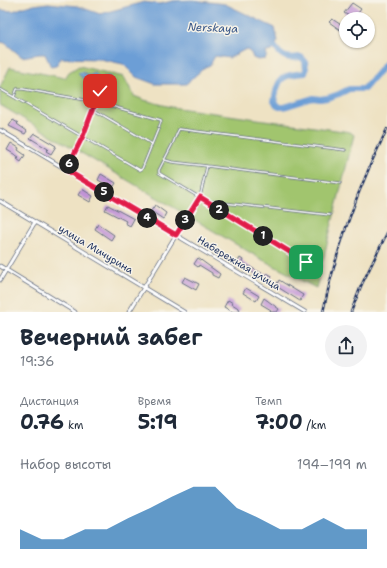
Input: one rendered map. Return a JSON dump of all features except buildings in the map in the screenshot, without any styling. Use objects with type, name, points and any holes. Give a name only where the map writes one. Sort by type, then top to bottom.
[{"type":"street","name":"Набережная улица","points":[[0,130],[305,312]]},
{"type":"street","name":"улица Мичурина","points":[[0,201],[184,312]]},
{"type":"street","points":[[0,280],[35,222]]},
{"type":"street","points":[[129,312],[176,235]]},
{"type":"street","points":[[0,266],[76,312]]},
{"type":"lane","points":[[0,89],[140,170],[142,169],[161,122],[160,120],[97,102],[23,89],[17,89],[14,97]]},
{"type":"lane","points":[[66,170],[83,136],[100,91]]},
{"type":"lane","points":[[94,110],[152,144]]},
{"type":"lane","points":[[317,268],[213,206],[160,173],[159,170],[179,129],[345,150]]},
{"type":"lane","points":[[165,160],[340,183]]},
{"type":"lane","points":[[176,235],[200,197],[207,166]]},
{"type":"lane","points":[[205,200],[330,215]]},
{"type":"green space","points":[[79,66],[124,77],[134,96],[171,107],[350,132],[354,135],[316,288],[261,259],[0,105],[0,87],[10,67],[65,78],[69,72]]},
{"type":"water","points":[[192,0],[225,4],[275,28],[278,41],[272,51],[266,52],[267,56],[265,59],[258,60],[253,58],[251,53],[246,49],[229,58],[215,56],[210,65],[205,67],[186,84],[155,84],[136,77],[123,64],[100,59],[60,58],[56,66],[51,67],[45,54],[22,57],[5,43],[0,42],[0,10],[13,11],[27,6],[48,3],[77,6],[100,14],[144,2],[160,4],[172,1]]},
{"type":"water","points":[[83,72],[89,76],[95,73],[100,79],[109,76],[113,83],[107,90],[104,84],[101,87],[97,83],[95,85],[91,81],[80,76],[78,73]]},
{"type":"waterway","name":"Nerskaya","points":[[267,45],[275,47],[283,56],[292,58],[301,57],[305,61],[305,73],[290,75],[282,79],[279,83],[274,102],[279,107],[284,107],[313,98],[327,98],[349,89],[364,89],[387,62]]},
{"type":"railway","points":[[323,312],[334,265],[357,196],[387,129]]},
{"type":"railway","points":[[351,312],[361,286],[387,233]]},
{"type":"route","points":[[100,91],[94,110],[77,150],[66,170],[176,235],[200,197],[306,262]]}]
